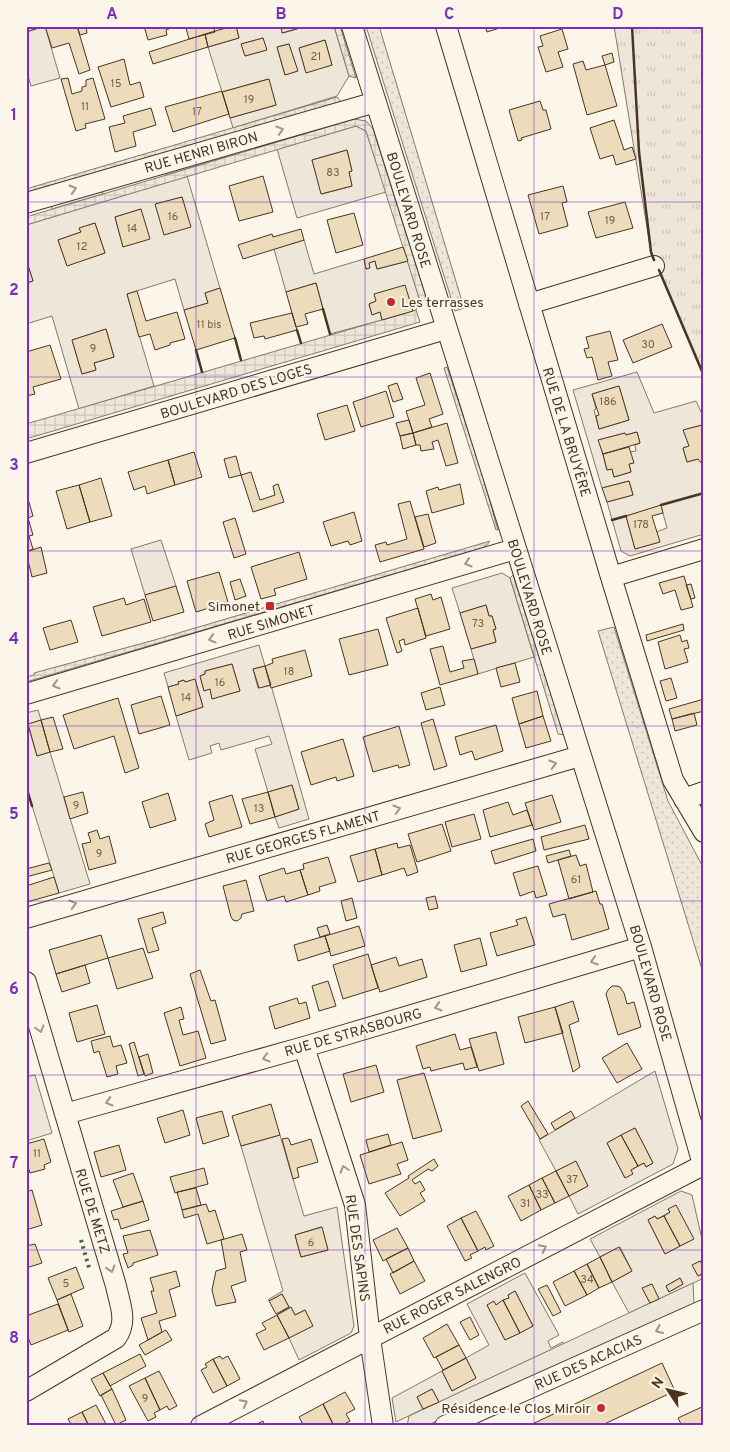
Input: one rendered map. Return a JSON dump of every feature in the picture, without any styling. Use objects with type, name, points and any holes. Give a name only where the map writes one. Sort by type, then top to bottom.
[{"type":"street","name":"BOULEVARD ROSE","points":[[352,26],[641,947],[703,1167]]},
{"type":"street","name":"RUE DE LA BRUYÈRE","points":[[446,26],[673,780],[704,832]]},
{"type":"street","name":"RUE HENRI BIRON","points":[[26,203],[376,102]]},
{"type":"street","points":[[529,304],[654,266]]},
{"type":"street","name":"BOULEVARD DES LOGES","points":[[26,453],[446,329]]},
{"type":"street","points":[[611,577],[704,548]]},
{"type":"street","name":"RUE SIMONET","points":[[26,694],[515,549]]},
{"type":"street","name":"RUE GEORGES FLAMENT","points":[[26,918],[580,756]]},
{"type":"street","points":[[684,798],[704,792]]},
{"type":"street","name":"RUE DE STRASBOURG","points":[[65,1114],[304,1047],[641,947]]},
{"type":"street","name":"RUE DE METZ","points":[[26,982],[116,1286],[124,1320],[122,1330],[116,1338],[26,1391]]},
{"type":"street","name":"RUE DES SAPINS","points":[[304,1047],[355,1205],[370,1338],[383,1426]]},
{"type":"street","name":"RUE ROGER SALENGRO","points":[[201,1426],[703,1167]]},
{"type":"street","name":"RUE DES ACACIAS","points":[[445,1426],[704,1310]]},
{"type":"green space","points":[[45,26],[60,78],[31,86],[26,69],[26,32]]},
{"type":"green space","points":[[236,26],[281,26],[283,33],[307,26],[334,26],[349,76],[337,96],[233,128],[230,118],[276,105],[268,79],[222,92],[208,47],[239,38]],"holes":[[[263,38],[266,50],[245,56],[242,44]],[[325,40],[332,65],[306,72],[299,48]],[[289,44],[297,71],[285,75],[277,47]]]},
{"type":"green space","points":[[366,26],[379,26],[464,308],[455,311]]},
{"type":"green space","points":[[614,26],[704,26],[704,377],[651,252]]},
{"type":"green space","points":[[356,126],[366,131],[386,192],[297,218],[277,149]],"holes":[[[347,150],[352,171],[349,172],[352,186],[322,194],[312,160]]]},
{"type":"green space","points":[[187,176],[220,288],[205,293],[208,303],[184,310],[175,279],[127,294],[154,386],[79,409],[52,316],[26,324],[26,283],[33,281],[26,259],[26,225]],"holes":[[[182,197],[190,227],[156,204]],[[141,209],[123,247],[115,217]],[[95,223],[105,253],[67,265],[58,240],[81,232],[79,229]],[[106,329],[114,357],[94,363],[96,370],[82,374],[72,340]]]},
{"type":"green space","points":[[304,240],[314,274],[364,259],[366,269],[369,263],[375,261],[377,269],[408,261],[420,301],[416,310],[413,311],[376,301],[369,304],[372,314],[380,312],[382,320],[330,334],[316,283],[286,292],[274,249]]},
{"type":"green space","points":[[637,372],[654,413],[696,401],[704,418],[704,431],[702,425],[684,430],[689,446],[683,448],[687,462],[698,459],[704,463],[704,534],[630,556],[621,551],[607,502],[633,495],[629,481],[602,488],[573,390]],"holes":[[[619,386],[629,420],[599,429],[592,394]],[[637,432],[640,443],[635,445],[636,451],[630,452],[629,464],[631,472],[614,477],[612,469],[607,470],[599,440],[625,433],[626,435]],[[661,506],[667,528],[656,532],[659,542],[635,549],[626,516]]]},
{"type":"green space","points":[[161,540],[176,586],[145,595],[131,549]]},
{"type":"green space","points":[[502,573],[510,578],[534,657],[478,674],[471,649],[496,642],[493,630],[496,629],[486,605],[460,613],[452,588]]},
{"type":"green space","points":[[614,627],[668,801],[704,869],[704,976],[598,631]]},
{"type":"green space","points":[[259,645],[265,666],[253,669],[258,688],[271,685],[309,819],[279,828],[275,817],[299,809],[292,785],[268,792],[255,749],[272,744],[269,736],[221,750],[219,743],[210,746],[212,753],[189,760],[176,716],[203,707],[195,680],[185,682],[183,680],[178,682],[179,684],[168,687],[164,673]],"holes":[[[232,664],[240,691],[212,698],[210,689],[204,690],[200,676],[205,674],[205,671]]]},
{"type":"green space","points":[[38,710],[41,720],[28,725],[37,756],[50,752],[90,884],[59,893],[26,786],[26,713]]},
{"type":"green space","points":[[655,1071],[678,1149],[673,1164],[578,1214],[569,1196],[588,1186],[576,1162],[556,1171],[539,1140]],"holes":[[[635,1128],[653,1163],[646,1167],[644,1163],[631,1170],[625,1178],[607,1143]]]},
{"type":"green space","points":[[35,1075],[52,1133],[26,1141],[26,1077]]},
{"type":"green space","points":[[280,1135],[304,1216],[337,1207],[354,1326],[351,1333],[299,1360],[289,1338],[312,1326],[305,1310],[295,1315],[291,1308],[277,1315],[289,1307],[282,1294],[269,1301],[269,1299],[283,1291],[241,1146]],"holes":[[[321,1227],[328,1250],[301,1257],[295,1235]]]},
{"type":"green space","points":[[681,1191],[692,1195],[704,1248],[704,1268],[700,1261],[693,1265],[698,1276],[704,1273],[704,1278],[659,1299],[651,1284],[643,1289],[650,1303],[629,1313],[612,1282],[632,1271],[620,1247],[600,1257],[590,1239]],"holes":[[[668,1209],[693,1239],[665,1254],[648,1220],[655,1216],[657,1219],[670,1212]],[[680,1278],[683,1284],[669,1292],[666,1286]]]},
{"type":"green space","points":[[525,1273],[559,1335],[548,1341],[551,1348],[563,1342],[564,1344],[439,1402],[432,1389],[417,1397],[423,1409],[396,1422],[392,1398],[442,1371],[452,1391],[476,1378],[466,1358],[489,1345],[467,1304]],"holes":[[[515,1291],[533,1326],[505,1340],[487,1305],[496,1305],[509,1298],[508,1295]]]},
{"type":"shaded area","points":[[334,26],[340,26],[356,78],[349,76]]},
{"type":"shaded area","points":[[337,97],[341,102],[26,195],[26,189]]},
{"type":"shaded area","points":[[354,119],[366,121],[373,129],[427,300],[420,301],[366,131],[356,126],[26,225],[26,217]]},
{"type":"shaded area","points":[[231,149],[233,155],[166,175],[165,169]]},
{"type":"shaded area","points":[[101,187],[103,194],[52,209],[50,202]]},
{"type":"shaded area","points":[[416,310],[420,322],[26,439],[26,424]]},
{"type":"shaded area","points":[[447,367],[481,470],[498,530],[496,530],[444,368]]},
{"type":"shaded area","points":[[490,541],[485,547],[26,682],[26,677],[34,675],[34,673],[158,639]]},
{"type":"shaded area","points":[[513,575],[565,735],[558,734],[510,578]]},
{"type":"shaded area","points":[[693,1283],[694,1304],[426,1426],[407,1426],[409,1416]]},
{"type":"building","points":[[26,26],[45,26],[26,32]]},
{"type":"building","points":[[45,26],[77,26],[90,70],[79,74],[69,43],[52,48]]},
{"type":"building","points":[[77,26],[86,26],[87,33],[80,35]]},
{"type":"building","points":[[144,26],[171,26],[171,28],[166,30],[167,35],[148,40]]},
{"type":"building","points":[[190,26],[213,26],[215,32],[189,39],[186,28]]},
{"type":"building","points":[[236,26],[239,38],[208,47],[205,34]]},
{"type":"building","points":[[281,26],[307,26],[282,33]]},
{"type":"building","points":[[485,26],[506,26],[487,32]]},
{"type":"building","points":[[562,29],[568,49],[558,52],[563,67],[546,72],[538,47],[543,46],[540,36]]},
{"type":"building","points":[[205,34],[208,47],[153,64],[149,52]]},
{"type":"building","points":[[263,38],[267,50],[245,56],[241,44]]},
{"type":"building","points":[[325,40],[332,65],[306,73],[299,48]]},
{"type":"building","points":[[289,44],[298,71],[285,75],[277,47]]},
{"type":"building","points":[[612,53],[614,62],[605,65],[602,56]]},
{"type":"building","points":[[124,59],[130,85],[140,82],[144,97],[111,107],[98,67]]},
{"type":"building","points":[[583,61],[586,70],[605,65],[617,106],[587,115],[573,64]]},
{"type":"building","points":[[68,78],[72,94],[82,91],[82,87],[86,86],[86,80],[93,78],[105,119],[85,124],[86,128],[76,131],[61,79]]},
{"type":"building","points":[[269,79],[276,105],[230,118],[222,92]]},
{"type":"building","points":[[222,91],[229,114],[173,132],[165,107]]},
{"type":"building","points":[[540,101],[543,110],[546,110],[551,129],[521,138],[522,140],[518,141],[509,110]]},
{"type":"building","points":[[151,108],[156,125],[133,132],[136,146],[115,152],[109,127],[125,123],[123,116]]},
{"type":"building","points":[[614,120],[624,150],[632,147],[636,159],[616,165],[613,155],[600,159],[590,128]]},
{"type":"building","points":[[347,150],[352,171],[349,172],[352,186],[321,194],[312,160]]},
{"type":"building","points":[[263,176],[273,212],[239,221],[229,186]]},
{"type":"building","points":[[563,186],[567,202],[562,203],[568,226],[539,234],[528,195]]},
{"type":"building","points":[[182,197],[191,227],[164,235],[155,204]]},
{"type":"building","points":[[625,202],[633,228],[596,238],[588,212]]},
{"type":"building","points":[[141,209],[150,239],[123,247],[115,217]]},
{"type":"building","points":[[354,213],[363,245],[336,253],[327,220]]},
{"type":"building","points":[[95,223],[105,253],[67,266],[58,240],[81,232],[79,228]]},
{"type":"building","points":[[301,229],[304,240],[243,259],[238,245],[272,234],[273,237]]},
{"type":"building","points":[[403,247],[408,261],[377,269],[375,261],[369,263],[370,268],[366,269],[364,259]]},
{"type":"building","points":[[26,259],[33,281],[26,283]]},
{"type":"building","points":[[316,283],[323,309],[305,314],[308,324],[296,327],[286,292]]},
{"type":"building","name":"Les terrasses","points":[[405,285],[413,311],[382,320],[380,312],[372,315],[369,304],[376,301],[374,294]]},
{"type":"building","points":[[220,288],[235,338],[196,350],[184,310],[208,303],[205,293]]},
{"type":"building","points":[[137,291],[146,321],[177,312],[185,339],[155,350],[150,334],[139,337],[127,294]]},
{"type":"building","points":[[292,313],[297,330],[265,339],[264,336],[254,338],[250,323]]},
{"type":"building","points":[[662,324],[672,347],[633,363],[623,340]]},
{"type":"building","points":[[106,329],[114,357],[94,363],[96,370],[82,374],[72,340]]},
{"type":"building","points":[[610,331],[618,360],[608,362],[612,376],[598,380],[592,357],[587,358],[584,349],[589,348],[586,337]]},
{"type":"building","points":[[50,345],[61,379],[33,387],[35,394],[26,396],[26,352]]},
{"type":"building","points":[[430,373],[443,414],[429,419],[432,427],[413,433],[406,411],[425,405],[416,378]]},
{"type":"building","points":[[397,383],[403,399],[393,402],[388,386]]},
{"type":"building","points":[[619,386],[629,420],[599,429],[596,416],[599,415],[592,394]]},
{"type":"building","points":[[386,391],[394,417],[361,427],[353,402]]},
{"type":"building","points":[[347,405],[355,431],[325,440],[317,414]]},
{"type":"building","points":[[409,420],[413,433],[400,436],[396,423]]},
{"type":"building","points":[[447,423],[458,463],[446,466],[438,440],[432,442],[434,449],[421,451],[420,445],[416,445],[413,433]]},
{"type":"building","points":[[702,425],[704,431],[704,463],[702,464],[698,459],[687,462],[683,448],[689,446],[683,430]]},
{"type":"building","points":[[637,432],[640,443],[603,454],[598,440]]},
{"type":"building","points":[[413,433],[416,445],[403,449],[400,436]]},
{"type":"building","points":[[629,447],[634,463],[629,464],[631,472],[614,477],[612,469],[607,470],[603,454]]},
{"type":"building","points":[[194,452],[202,477],[175,485],[168,460]]},
{"type":"building","points":[[236,456],[241,475],[229,478],[224,459]]},
{"type":"building","points":[[168,460],[175,485],[147,494],[145,486],[134,490],[128,472]]},
{"type":"building","points":[[251,472],[260,500],[275,495],[273,486],[278,484],[284,502],[253,512],[241,475]]},
{"type":"building","points":[[101,478],[112,516],[90,522],[79,485]]},
{"type":"building","points":[[629,481],[633,495],[607,502],[602,488]]},
{"type":"building","points":[[460,484],[464,504],[432,513],[426,491],[438,487],[439,490]]},
{"type":"building","points":[[79,485],[90,522],[67,529],[56,491]]},
{"type":"building","points":[[26,492],[33,516],[28,518],[33,535],[29,536],[33,549],[26,552]]},
{"type":"building","points":[[410,501],[424,549],[380,562],[375,545],[386,542],[387,545],[407,539],[398,504]]},
{"type":"building","points":[[661,505],[663,513],[652,516],[660,542],[635,549],[626,516]]},
{"type":"building","points":[[354,512],[362,541],[350,545],[348,541],[331,546],[323,522]]},
{"type":"building","points":[[428,514],[436,543],[424,547],[415,517]]},
{"type":"building","points":[[235,518],[246,554],[234,558],[223,522]]},
{"type":"building","points":[[41,547],[47,573],[32,577],[26,552]]},
{"type":"building","points":[[299,552],[307,579],[274,589],[276,595],[261,599],[251,567]]},
{"type":"building","points":[[219,572],[228,602],[196,612],[187,581]]},
{"type":"building","points":[[684,576],[693,607],[681,610],[675,590],[663,594],[659,583]]},
{"type":"building","points":[[240,579],[246,596],[235,600],[230,582]]},
{"type":"building","points":[[691,584],[695,598],[691,599],[686,585]]},
{"type":"building","points":[[176,586],[184,612],[153,621],[145,595]]},
{"type":"building","points":[[431,594],[433,600],[441,597],[450,629],[426,636],[415,599]]},
{"type":"building","points":[[124,598],[126,605],[144,599],[151,622],[102,636],[93,607]]},
{"type":"building","points":[[486,605],[496,629],[493,630],[496,642],[471,649],[460,613]]},
{"type":"building","points":[[418,608],[426,638],[405,645],[404,639],[399,641],[402,651],[397,653],[386,618]]},
{"type":"building","points":[[71,620],[78,642],[50,650],[43,628]]},
{"type":"building","points":[[683,624],[684,630],[647,641],[646,635]]},
{"type":"building","points":[[378,629],[388,665],[349,675],[339,639]]},
{"type":"building","points":[[680,635],[682,642],[687,640],[689,648],[684,649],[688,662],[665,669],[658,642]]},
{"type":"building","points":[[443,646],[450,672],[464,668],[462,661],[474,659],[478,674],[440,685],[430,649]]},
{"type":"building","points":[[305,650],[312,676],[271,688],[265,666],[273,663],[272,659]]},
{"type":"building","points":[[515,663],[520,682],[501,687],[496,668]]},
{"type":"building","points":[[232,664],[240,691],[212,699],[210,689],[204,691],[200,676],[205,674],[205,671]]},
{"type":"building","points":[[265,666],[271,685],[259,688],[253,669]]},
{"type":"building","points":[[671,678],[677,698],[666,701],[660,681]]},
{"type":"building","points":[[195,679],[203,707],[176,716],[168,687],[179,684],[178,682],[184,680],[185,682]]},
{"type":"building","points":[[440,687],[445,705],[426,710],[421,693]]},
{"type":"building","points":[[537,691],[543,716],[519,724],[512,698]]},
{"type":"building","points":[[161,696],[170,725],[139,734],[131,705]]},
{"type":"building","points":[[118,698],[139,768],[125,773],[114,736],[74,749],[63,715]]},
{"type":"building","points":[[704,699],[704,711],[672,719],[669,709]]},
{"type":"building","points":[[694,713],[697,725],[675,731],[672,719]]},
{"type":"building","points":[[543,716],[551,741],[526,748],[519,724]]},
{"type":"building","points":[[53,717],[63,749],[50,752],[41,720]]},
{"type":"building","points":[[433,719],[447,766],[434,770],[421,723]]},
{"type":"building","points":[[41,720],[50,752],[37,756],[28,724]]},
{"type":"building","points":[[496,725],[503,751],[475,760],[472,751],[460,755],[455,737]]},
{"type":"building","points":[[399,726],[410,765],[399,768],[398,765],[373,772],[363,737]]},
{"type":"building","points":[[343,739],[354,776],[337,781],[336,777],[311,785],[301,752]]},
{"type":"building","points":[[292,785],[299,809],[275,817],[268,792]]},
{"type":"building","points":[[83,792],[88,813],[70,819],[64,797]]},
{"type":"building","points":[[268,792],[275,817],[250,824],[242,799]]},
{"type":"building","points":[[168,793],[176,820],[150,828],[142,802]]},
{"type":"building","points":[[232,795],[242,827],[209,837],[205,824],[214,820],[209,802]]},
{"type":"building","points":[[552,795],[561,822],[534,830],[525,803]]},
{"type":"building","points":[[508,802],[513,815],[527,810],[532,825],[490,837],[483,810]]},
{"type":"building","points":[[474,814],[481,839],[452,847],[445,822]]},
{"type":"building","points":[[442,824],[451,851],[417,862],[408,834]]},
{"type":"building","points":[[585,825],[589,839],[544,850],[541,837]]},
{"type":"building","points":[[97,830],[100,839],[109,836],[116,863],[89,870],[82,844],[91,842],[88,833]]},
{"type":"building","points":[[533,839],[536,851],[495,864],[491,851]]},
{"type":"building","points":[[397,843],[398,848],[410,845],[418,872],[407,876],[404,868],[382,875],[375,849]]},
{"type":"building","points":[[375,849],[382,875],[358,882],[350,856]]},
{"type":"building","points":[[569,850],[571,856],[548,863],[546,856]]},
{"type":"building","points":[[576,855],[580,866],[586,864],[593,892],[569,899],[558,860]]},
{"type":"building","points":[[328,857],[336,882],[319,887],[320,891],[308,895],[300,870],[304,869],[303,864]]},
{"type":"building","points":[[49,863],[52,870],[26,877],[26,869]]},
{"type":"building","points":[[538,866],[547,895],[536,898],[534,891],[520,896],[513,873]]},
{"type":"building","points":[[284,868],[286,874],[300,870],[308,895],[286,902],[284,896],[267,901],[259,876]]},
{"type":"building","points":[[54,877],[59,893],[27,902],[26,886]]},
{"type":"building","points":[[246,880],[254,911],[242,914],[241,918],[237,921],[233,920],[223,886]]},
{"type":"building","points":[[596,891],[609,929],[572,940],[565,914],[553,917],[549,904]]},
{"type":"building","points":[[435,896],[438,908],[429,910],[426,898]]},
{"type":"building","points":[[352,898],[357,918],[346,921],[341,901]]},
{"type":"building","points":[[163,912],[166,923],[152,928],[159,950],[148,953],[138,919]]},
{"type":"building","points":[[526,917],[535,945],[497,956],[490,933],[518,925],[516,920]]},
{"type":"building","points":[[327,925],[330,934],[320,937],[317,928]]},
{"type":"building","points":[[359,926],[365,946],[331,956],[325,936]]},
{"type":"building","points":[[101,935],[108,958],[56,974],[49,950]]},
{"type":"building","points":[[325,936],[330,951],[298,961],[294,945]]},
{"type":"building","points":[[480,938],[487,965],[461,972],[454,945]]},
{"type":"building","points":[[143,948],[153,978],[117,989],[108,958]]},
{"type":"building","points":[[368,954],[378,988],[343,999],[333,965]]},
{"type":"building","points":[[396,957],[399,966],[422,959],[427,977],[380,992],[371,965]]},
{"type":"building","points":[[85,965],[90,983],[62,992],[56,974]]},
{"type":"building","points":[[200,970],[211,1001],[215,1000],[226,1040],[211,1044],[190,974]]},
{"type":"building","points":[[328,981],[336,1006],[319,1011],[312,986]]},
{"type":"building","points":[[612,986],[620,987],[627,1004],[634,1002],[641,1027],[618,1035],[606,994]]},
{"type":"building","points":[[297,998],[299,1004],[306,1002],[310,1018],[275,1029],[269,1007]]},
{"type":"building","points":[[573,1001],[579,1021],[569,1025],[580,1067],[573,1072],[555,1007]]},
{"type":"building","points":[[97,1005],[105,1034],[77,1042],[69,1013]]},
{"type":"building","points":[[181,1007],[184,1019],[179,1020],[183,1035],[198,1031],[206,1058],[180,1066],[164,1013]]},
{"type":"building","points":[[555,1007],[563,1033],[525,1043],[518,1017]]},
{"type":"building","points":[[496,1032],[504,1064],[479,1071],[469,1039]]},
{"type":"building","points":[[455,1034],[460,1050],[471,1047],[477,1067],[465,1070],[463,1063],[431,1071],[430,1067],[423,1069],[416,1046]]},
{"type":"building","points":[[110,1036],[113,1047],[121,1045],[127,1063],[116,1066],[118,1074],[107,1077],[99,1051],[94,1053],[91,1041]]},
{"type":"building","points":[[134,1042],[144,1074],[138,1076],[129,1044]]},
{"type":"building","points":[[627,1043],[642,1069],[617,1083],[602,1058]]},
{"type":"building","points":[[148,1054],[153,1073],[145,1076],[139,1057]]},
{"type":"building","points":[[376,1065],[384,1092],[351,1102],[343,1074]]},
{"type":"building","points":[[424,1073],[442,1131],[413,1139],[397,1080]]},
{"type":"building","points":[[528,1101],[548,1134],[540,1139],[521,1106]]},
{"type":"building","points":[[271,1104],[280,1135],[241,1146],[232,1116]]},
{"type":"building","points":[[183,1110],[190,1135],[165,1143],[157,1118]]},
{"type":"building","points":[[222,1111],[229,1136],[203,1144],[196,1118]]},
{"type":"building","points":[[571,1111],[575,1118],[555,1130],[551,1123]]},
{"type":"building","points":[[635,1128],[653,1163],[646,1167],[644,1163],[638,1166],[621,1135]]},
{"type":"building","points":[[388,1134],[391,1145],[369,1152],[366,1140]]},
{"type":"building","points":[[621,1135],[638,1166],[631,1170],[633,1174],[625,1178],[607,1143]]},
{"type":"building","points":[[287,1138],[291,1145],[311,1139],[318,1162],[297,1168],[299,1177],[293,1179],[282,1139]]},
{"type":"building","points":[[44,1139],[51,1162],[44,1165],[45,1169],[30,1173],[28,1167],[26,1168],[26,1144]]},
{"type":"building","points":[[402,1142],[408,1160],[397,1164],[401,1174],[369,1184],[360,1155]]},
{"type":"building","points":[[119,1145],[126,1170],[101,1177],[94,1152]]},
{"type":"building","points":[[434,1159],[438,1166],[432,1171],[428,1169],[412,1180],[415,1184],[420,1181],[425,1190],[420,1193],[425,1201],[400,1216],[385,1193]]},
{"type":"building","points":[[576,1161],[588,1186],[569,1196],[556,1171]]},
{"type":"building","points":[[204,1168],[208,1184],[175,1193],[170,1177]]},
{"type":"building","points":[[556,1171],[569,1196],[555,1203],[542,1178]]},
{"type":"building","points":[[133,1173],[143,1201],[123,1207],[113,1180]]},
{"type":"building","points":[[542,1178],[555,1203],[541,1210],[529,1185]]},
{"type":"building","points":[[529,1185],[541,1210],[521,1221],[508,1196]]},
{"type":"building","points":[[196,1188],[201,1205],[182,1210],[177,1192]]},
{"type":"building","points":[[32,1190],[42,1225],[26,1230],[26,1192]]},
{"type":"building","points":[[143,1201],[149,1220],[121,1229],[118,1219],[114,1220],[111,1211]]},
{"type":"building","points":[[206,1204],[209,1212],[215,1210],[224,1239],[207,1244],[198,1214],[184,1218],[182,1210]]},
{"type":"building","points":[[676,1205],[694,1239],[680,1246],[664,1216],[670,1212],[668,1209]]},
{"type":"building","points":[[476,1211],[494,1246],[486,1250],[485,1247],[478,1251],[461,1218]]},
{"type":"building","points":[[655,1216],[657,1219],[664,1216],[680,1246],[665,1254],[648,1220]]},
{"type":"building","points":[[461,1218],[478,1251],[470,1255],[472,1258],[465,1261],[447,1226]]},
{"type":"building","points":[[322,1227],[328,1250],[301,1257],[295,1235]]},
{"type":"building","points":[[397,1228],[408,1248],[383,1261],[373,1240]]},
{"type":"building","points":[[150,1230],[158,1255],[133,1263],[128,1268],[123,1254],[128,1253],[123,1236]]},
{"type":"building","points":[[242,1234],[247,1250],[240,1252],[246,1281],[231,1286],[236,1302],[216,1306],[212,1290],[216,1271],[226,1268],[221,1240]]},
{"type":"building","points":[[35,1244],[42,1263],[26,1268],[26,1246]]},
{"type":"building","points":[[619,1247],[632,1271],[612,1282],[600,1257]]},
{"type":"building","points":[[408,1248],[414,1261],[393,1273],[386,1259]]},
{"type":"building","points":[[600,1257],[612,1282],[599,1288],[587,1264]]},
{"type":"building","points":[[414,1261],[425,1281],[400,1294],[390,1274]]},
{"type":"building","points":[[700,1261],[704,1268],[704,1273],[698,1276],[692,1265]]},
{"type":"building","points":[[587,1264],[599,1288],[587,1295],[574,1271]]},
{"type":"building","points":[[76,1267],[84,1288],[57,1300],[48,1278]]},
{"type":"building","points":[[176,1271],[180,1286],[169,1290],[176,1316],[159,1321],[162,1332],[148,1340],[141,1318],[157,1313],[151,1291],[154,1291],[150,1278]]},
{"type":"building","points":[[574,1271],[587,1295],[565,1306],[553,1282]]},
{"type":"building","points":[[680,1278],[683,1284],[669,1292],[666,1286]]},
{"type":"building","points":[[652,1284],[659,1299],[650,1303],[642,1288]]},
{"type":"building","points":[[547,1285],[561,1312],[553,1316],[538,1289]]},
{"type":"building","points":[[515,1291],[533,1326],[520,1333],[503,1300],[509,1298],[508,1295]]},
{"type":"building","points":[[71,1294],[83,1326],[69,1332],[57,1300]]},
{"type":"building","points":[[282,1294],[289,1307],[276,1314],[269,1301]]},
{"type":"building","points":[[503,1300],[520,1333],[505,1340],[487,1305],[494,1301],[496,1305]]},
{"type":"building","points":[[58,1304],[68,1330],[31,1345],[26,1332],[26,1316]]},
{"type":"building","points":[[291,1307],[295,1315],[305,1310],[313,1326],[289,1338],[277,1315]]},
{"type":"building","points":[[277,1315],[289,1338],[264,1350],[256,1334],[266,1329],[262,1323]]},
{"type":"building","points":[[470,1317],[479,1335],[470,1340],[460,1322]]},
{"type":"building","points":[[447,1324],[459,1345],[434,1358],[423,1338]]},
{"type":"building","points":[[166,1330],[172,1340],[145,1355],[139,1345]]},
{"type":"building","points":[[459,1345],[466,1358],[443,1370],[436,1357]]},
{"type":"building","points":[[140,1354],[146,1366],[110,1386],[103,1373]]},
{"type":"building","points":[[220,1356],[222,1359],[228,1356],[240,1379],[227,1386],[213,1359]]},
{"type":"building","points":[[466,1358],[476,1378],[452,1391],[442,1371]]},
{"type":"building","points":[[213,1359],[227,1386],[213,1393],[201,1370],[207,1367],[205,1364]]},
{"type":"building","name":"Résidence le Clos Miroir","points":[[662,1363],[675,1391],[600,1426],[528,1426]]},
{"type":"building","points":[[159,1371],[177,1406],[169,1410],[167,1406],[160,1410],[145,1378]]},
{"type":"building","points":[[103,1373],[112,1389],[100,1396],[91,1379]]},
{"type":"building","points":[[145,1378],[160,1410],[154,1413],[156,1417],[148,1421],[129,1386]]},
{"type":"building","points":[[112,1389],[126,1420],[116,1425],[101,1395]]},
{"type":"building","points":[[432,1389],[439,1402],[423,1409],[417,1397]]},
{"type":"building","points":[[345,1392],[355,1409],[346,1414],[350,1421],[340,1426],[334,1426],[323,1404]]},
{"type":"building","points":[[323,1404],[334,1426],[304,1426],[299,1417]]},
{"type":"building","points":[[96,1405],[107,1426],[89,1426],[82,1412]]},
{"type":"building","points":[[704,1406],[704,1426],[682,1426],[678,1418]]},
{"type":"building","points":[[82,1412],[89,1426],[72,1426],[68,1419]]},
{"type":"building","points":[[263,1421],[265,1426],[253,1426]]},
{"type":"hedge","points":[[81,1240],[90,1271]]},
{"type":"wall","points":[[632,26],[639,152],[651,252],[654,260]]},
{"type":"wall","points":[[659,270],[704,376]]},
{"type":"wall","points":[[323,309],[330,334]]},
{"type":"wall","points":[[297,330],[301,343]]},
{"type":"wall","points":[[235,338],[241,360]]},
{"type":"wall","points":[[196,350],[202,372]]},
{"type":"wall","points":[[661,505],[704,493]]},
{"type":"wall","points":[[612,520],[626,516]]},
{"type":"wall","points":[[26,786],[32,806]]},
{"type":"place","name":"Les terrasses","points":[[391,302]]},
{"type":"place","name":"Simonet","points":[[270,606]]},
{"type":"place","name":"Résidence le Clos Miroir","points":[[601,1408]]}]
